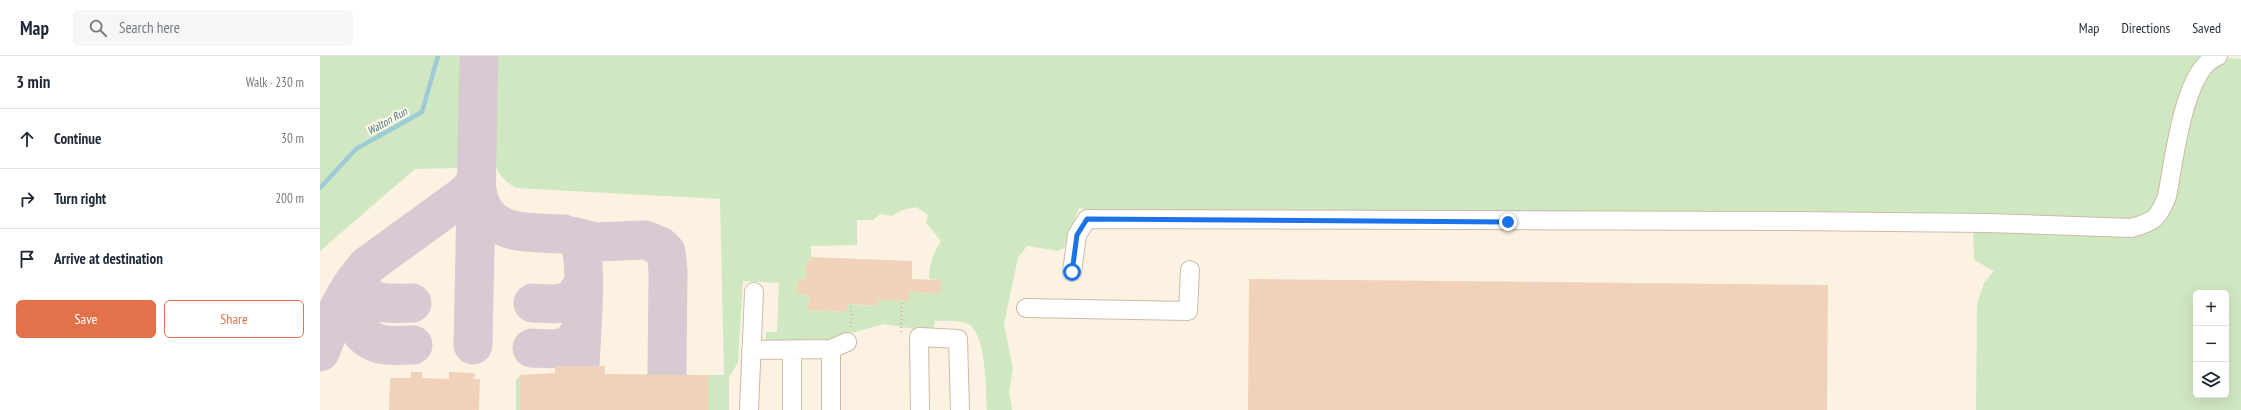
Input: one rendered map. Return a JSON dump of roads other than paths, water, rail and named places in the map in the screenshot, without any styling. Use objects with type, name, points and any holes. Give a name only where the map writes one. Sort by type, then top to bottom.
[{"type":"lane","points":[[1072,272],[1077,235],[1087,219],[1790,221],[1988,223],[2131,228],[2149,224],[2161,212],[2167,196],[2188,92],[2202,68],[2218,56]]},
{"type":"lane","points":[[1026,308],[1188,311],[1190,270]]},
{"type":"lane","points":[[749,410],[754,292]]},
{"type":"lane","points":[[920,410],[919,337],[958,339],[960,410]]},
{"type":"lane","points":[[751,350],[792,350],[843,340],[831,410]]},
{"type":"lane","points":[[792,350],[792,410]]},
{"type":"waterway","name":"Walton Run","points":[[320,188],[356,149],[422,112],[438,56]]}]
